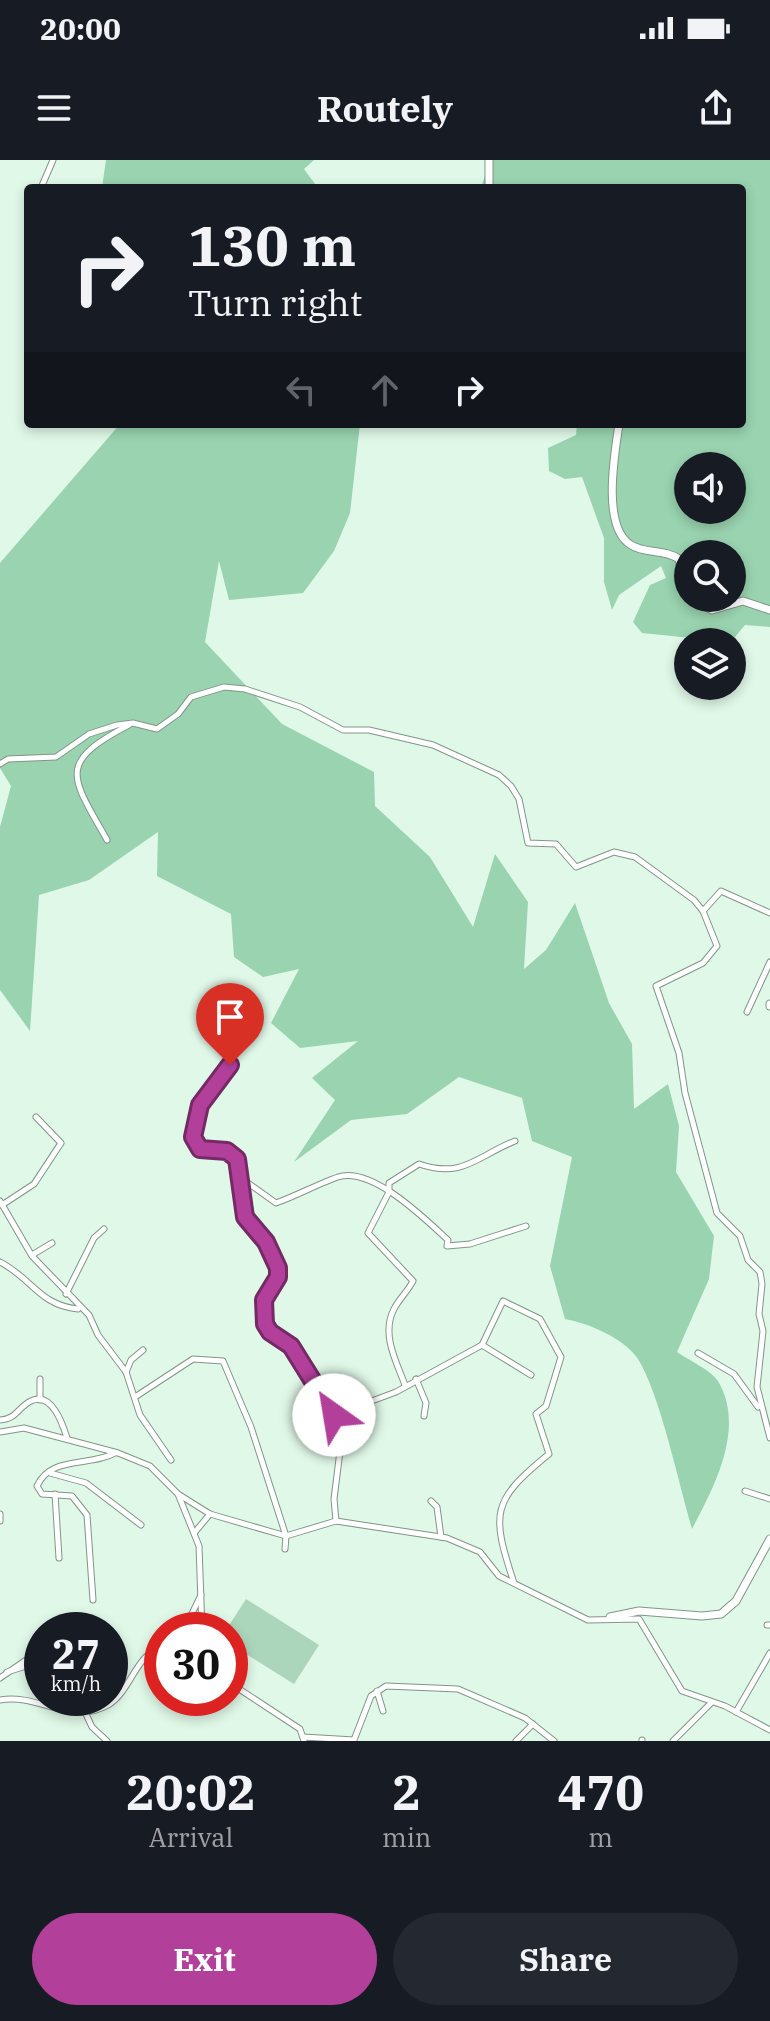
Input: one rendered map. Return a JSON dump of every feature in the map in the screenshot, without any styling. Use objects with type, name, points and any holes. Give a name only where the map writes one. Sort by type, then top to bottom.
[{"type":"street","points":[[43,184],[53,160]]},
{"type":"street","points":[[489,160],[489,184]]},
{"type":"street","points":[[619,428],[613,481],[617,528],[631,545],[674,558]]},
{"type":"street","points":[[746,602],[770,610]]},
{"type":"street","points":[[0,764],[8,759],[56,757],[89,734],[133,723],[157,729],[178,714],[181,705],[191,697],[224,687],[245,689],[300,707],[343,730],[369,730],[433,745],[499,775],[519,799],[528,843],[556,844],[576,867],[614,852],[635,857],[656,870],[664,880],[680,887],[703,911],[716,936],[717,946],[711,957],[656,986],[679,1053],[685,1093],[717,1213],[740,1236],[748,1260],[760,1272],[759,1314],[763,1331],[757,1387],[770,1438]]},
{"type":"street","points":[[107,840],[81,791],[76,775],[77,762],[88,749],[133,723]]},
{"type":"street","points":[[703,911],[721,891],[770,913]]},
{"type":"street","points":[[747,1012],[770,962]]},
{"type":"street","points":[[253,1004],[240,1021],[231,1045],[228,1072],[200,1105],[193,1137],[200,1149],[231,1153],[237,1159],[245,1217],[266,1242],[278,1268],[278,1277],[264,1300],[265,1324],[270,1332],[291,1346],[334,1415],[340,1451],[334,1499],[336,1521]]},
{"type":"street","points":[[36,1117],[61,1143],[34,1184],[1,1203],[32,1256],[79,1309],[89,1315],[98,1335],[126,1372],[140,1415],[171,1460]]},
{"type":"street","points":[[405,1385],[388,1336],[388,1324],[394,1308],[413,1281],[368,1233],[389,1192],[389,1183],[419,1164],[440,1171],[472,1165],[515,1141]]},
{"type":"street","points":[[240,1177],[276,1203],[339,1176],[363,1178],[417,1211],[448,1240],[447,1246],[470,1244],[526,1226]]},
{"type":"street","points":[[66,1294],[94,1238],[104,1229]]},
{"type":"street","points":[[32,1256],[52,1243]]},
{"type":"street","points":[[0,1262],[13,1269],[55,1307],[79,1309]]},
{"type":"street","points":[[334,1415],[405,1385],[482,1345],[503,1301],[540,1319],[561,1357],[546,1406],[536,1414],[549,1454],[513,1484],[502,1505],[497,1532],[515,1584]]},
{"type":"street","points":[[482,1345],[531,1375]]},
{"type":"street","points":[[126,1372],[131,1360],[143,1350]]},
{"type":"street","points":[[698,1353],[734,1374],[762,1412]]},
{"type":"street","points":[[135,1397],[193,1359],[223,1361],[251,1427],[286,1536],[285,1549]]},
{"type":"street","points":[[40,1379],[40,1400]]},
{"type":"street","points":[[416,1379],[426,1403],[424,1416]]},
{"type":"street","points":[[0,1420],[9,1420],[31,1401],[40,1400],[54,1408],[67,1438]]},
{"type":"street","points":[[0,1432],[24,1428],[116,1453],[150,1466],[178,1494],[210,1514],[286,1536],[336,1521],[441,1537],[480,1552],[499,1576],[588,1620],[639,1611],[702,1616],[721,1614],[736,1601],[770,1539]]},
{"type":"street","points":[[93,1600],[94,1576],[87,1511],[72,1496],[42,1494],[37,1488],[38,1481],[62,1464],[97,1460],[116,1453]]},
{"type":"street","points":[[49,1473],[86,1483],[141,1525]]},
{"type":"street","points":[[745,1491],[770,1499]]},
{"type":"street","points":[[55,1494],[59,1558]]},
{"type":"street","points":[[178,1494],[184,1515],[195,1532],[201,1561],[202,1612]]},
{"type":"street","points":[[431,1501],[437,1507],[441,1537]]},
{"type":"street","points":[[0,1514],[0,1521]]},
{"type":"street","points":[[195,1532],[210,1514]]},
{"type":"street","points":[[193,1612],[202,1594]]},
{"type":"street","points":[[610,1617],[639,1619],[682,1691],[736,1712],[770,1730]]},
{"type":"street","points":[[736,1712],[770,1653]]},
{"type":"street","points":[[128,1681],[144,1660]]},
{"type":"street","points":[[0,1678],[24,1661]]},
{"type":"street","points":[[6,1673],[24,1667]]},
{"type":"street","points":[[248,1695],[300,1729],[303,1739],[354,1740],[377,1690],[386,1686],[458,1689],[525,1718],[554,1741]]},
{"type":"street","points":[[377,1690],[383,1711]]},
{"type":"street","points":[[0,1700],[24,1697]]},
{"type":"street","points":[[673,1741],[711,1703]]},
{"type":"street","points":[[87,1716],[92,1727],[107,1741]]},
{"type":"street","points":[[516,1741],[533,1724]]},
{"type":"green space","points":[[106,160],[314,160],[304,169],[315,184],[103,184]]},
{"type":"green space","points":[[490,160],[770,160],[770,627],[674,628],[674,636],[642,633],[633,622],[650,585],[666,578],[661,566],[619,595],[612,610],[604,582],[604,538],[582,477],[565,479],[549,471],[548,448],[576,435],[577,428],[746,428],[746,184],[482,184]]},
{"type":"green space","points":[[117,428],[360,428],[350,513],[334,551],[303,593],[229,600],[219,561],[205,642],[282,724],[374,772],[375,806],[430,857],[473,927],[495,854],[528,902],[524,969],[546,950],[575,903],[609,1003],[632,1044],[634,1109],[668,1084],[679,1126],[676,1172],[714,1236],[709,1279],[677,1352],[718,1381],[726,1399],[728,1437],[717,1476],[692,1529],[654,1394],[638,1359],[624,1344],[605,1333],[565,1319],[550,1266],[572,1157],[532,1141],[522,1098],[459,1077],[407,1114],[351,1120],[294,1162],[335,1100],[312,1078],[358,1041],[300,1048],[271,1023],[299,969],[263,977],[234,957],[231,914],[157,876],[158,832],[89,880],[39,895],[30,1031],[0,990],[0,827],[11,786],[0,768],[0,563]]},
{"type":"green space","points":[[246,1599],[319,1645],[294,1684],[248,1655],[248,1612],[238,1612]]},
{"type":"route","points":[[230,1065],[228,1072],[196,1113],[193,1128],[195,1144],[208,1151],[227,1151],[237,1159],[245,1217],[266,1242],[278,1268],[278,1277],[264,1300],[265,1324],[270,1332],[291,1346],[334,1415]]}]
